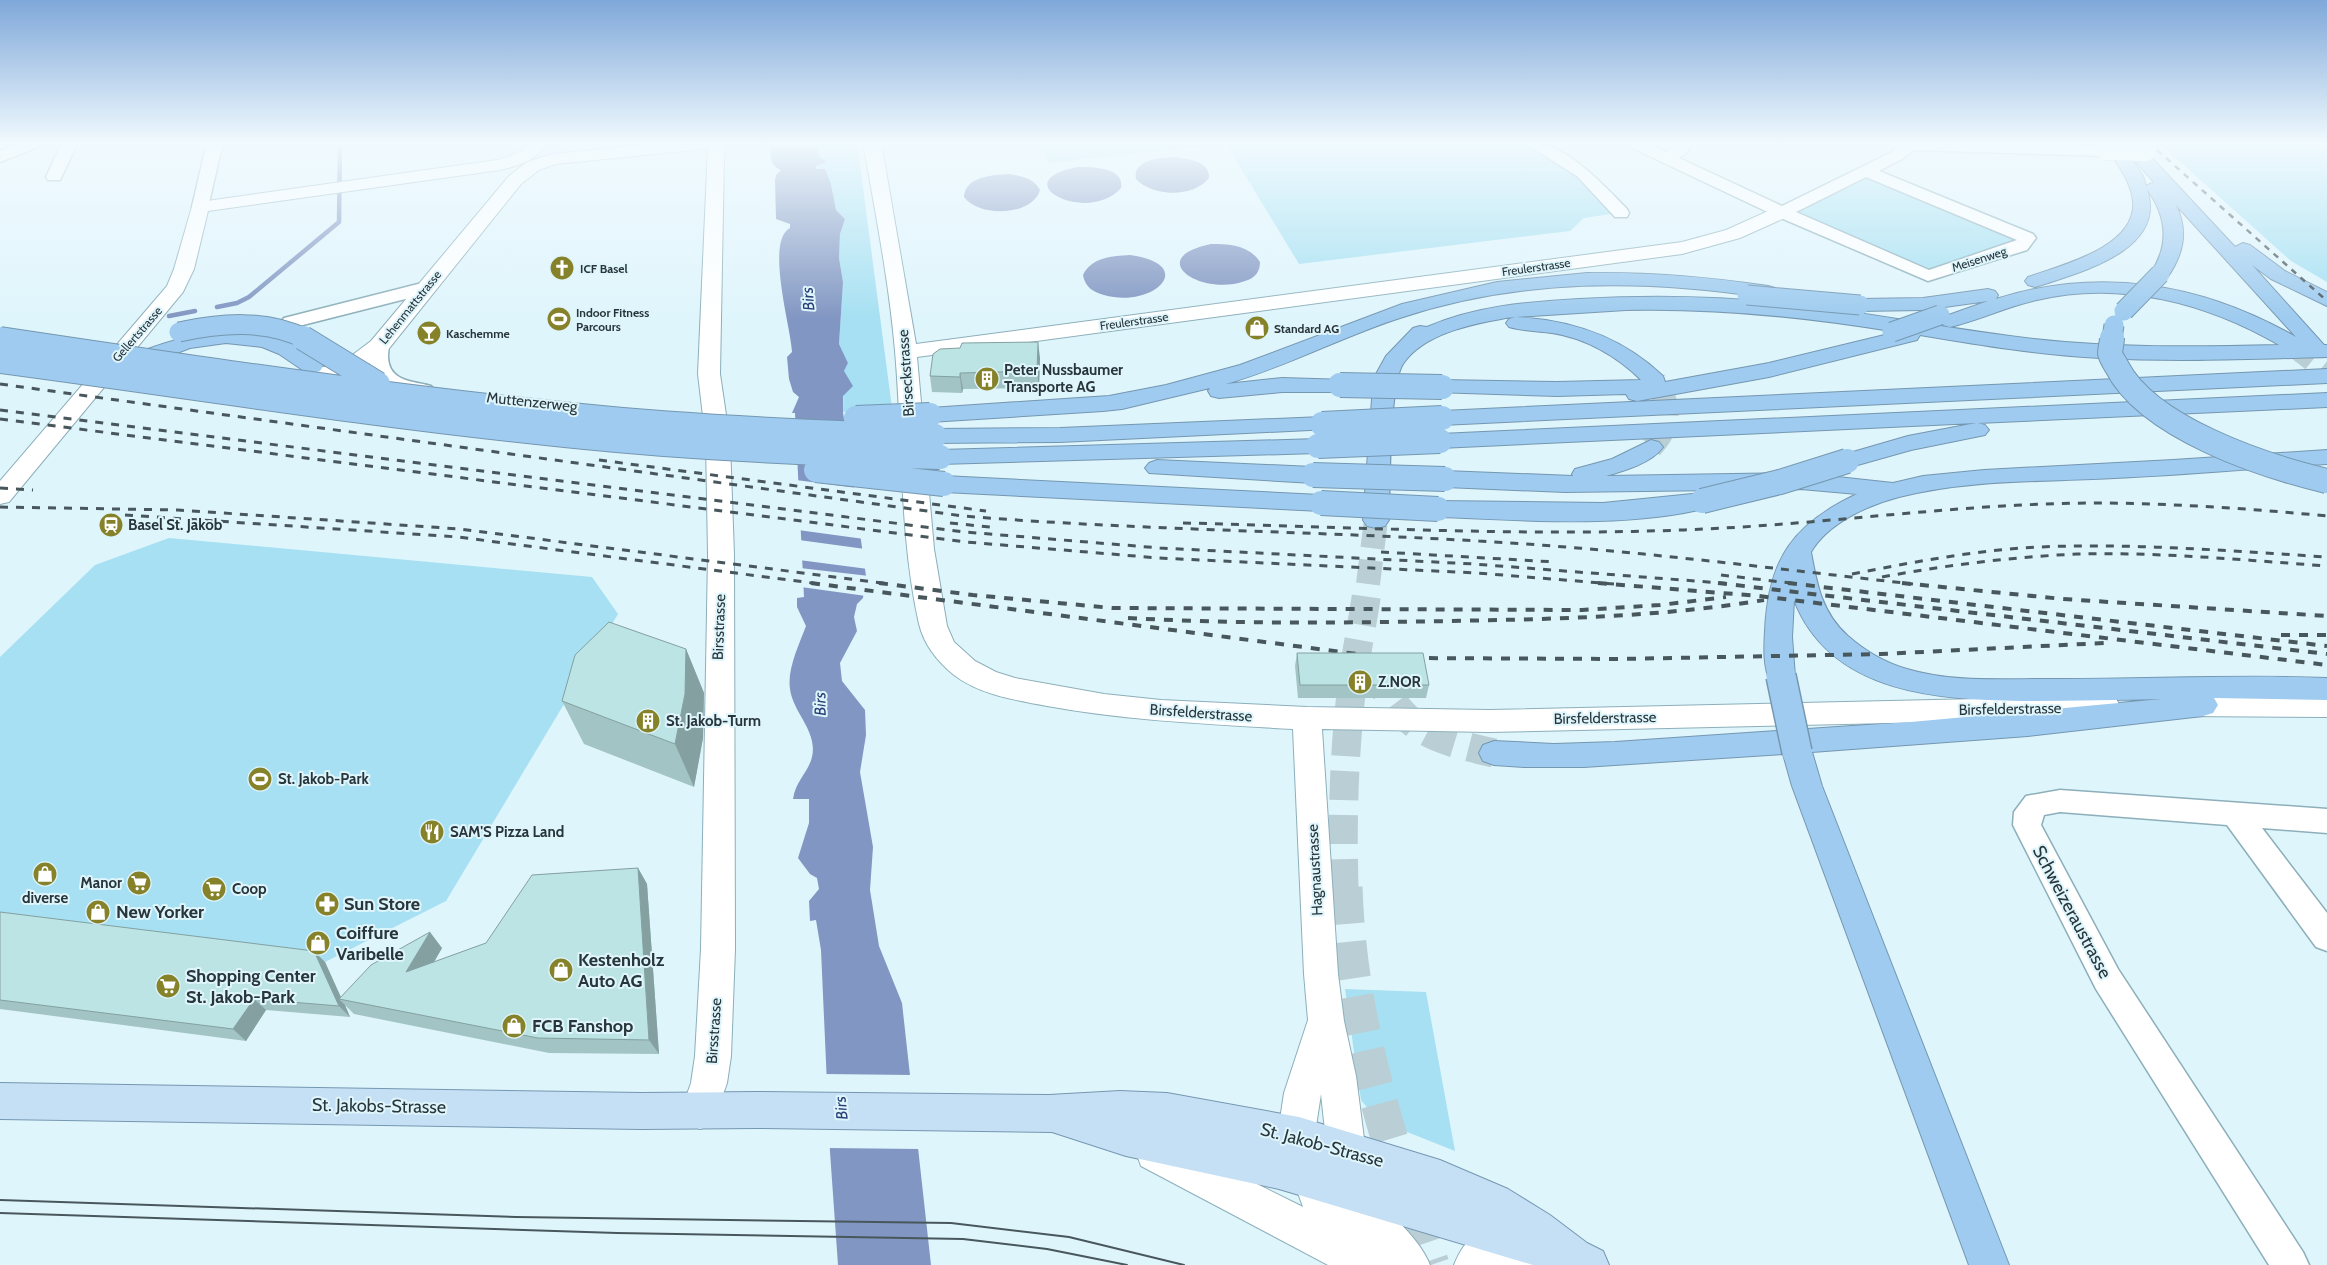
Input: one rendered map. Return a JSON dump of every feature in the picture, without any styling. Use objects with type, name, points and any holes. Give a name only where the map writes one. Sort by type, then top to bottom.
[{"type":"highway","points":[[1441,430],[1769,370],[1901,334],[2006,292],[2096,260],[2124,243],[2135,231],[2143,213],[2141,201]]},
{"type":"highway","points":[[2163,201],[2172,215],[2175,242],[2170,260],[2160,274],[2119,318],[2109,347],[2114,365],[2130,388],[2158,412],[2182,427],[2222,448],[2271,467],[2327,481]]},
{"type":"highway","points":[[2169,201],[2312,346]]},
{"type":"highway","points":[[2183,201],[2256,260],[2287,280],[2327,300]]},
{"type":"highway","points":[[0,339],[262,378],[588,417],[797,433],[941,441],[1235,374],[1384,316],[1432,302],[1499,287],[1556,281],[1655,280],[1740,288],[1801,298],[1992,341]]},
{"type":"highway","points":[[1945,318],[2047,291],[2078,288],[2116,288],[2166,294],[2216,308],[2312,346]]},
{"type":"highway","points":[[1376,520],[1381,418],[1387,374],[1394,362],[1420,331],[1442,319],[1482,307],[1522,299],[1572,293],[1620,291],[1747,295],[1860,305],[1929,304],[2006,292]]},
{"type":"highway","points":[[1408,346],[1443,328],[1501,313],[1583,305],[1654,304],[1796,310],[1992,341],[2093,351],[2312,346]]},
{"type":"highway","points":[[1408,346],[1464,328],[1504,323],[1544,325],[1571,331],[1610,346],[1632,359],[1655,381]]},
{"type":"highway","points":[[120,364],[155,352],[181,337],[222,325],[278,329],[303,338],[378,384],[394,389],[456,398],[626,416],[725,421],[1313,475],[1565,484],[1801,481],[1899,490]]},
{"type":"highway","points":[[181,337],[232,337],[267,342],[287,350],[359,400],[378,409],[425,422],[616,447],[944,484],[1438,509],[1604,512],[1658,508],[1702,501],[1780,482],[1928,439],[2074,411]]},
{"type":"highway","points":[[0,361],[425,419],[580,437],[777,452],[941,441],[1320,435],[2074,411],[2327,400]]},
{"type":"highway","points":[[1441,430],[2327,376]]},
{"type":"highway","points":[[1103,404],[1256,387],[1340,384],[1600,389],[1693,384]]},
{"type":"highway","points":[[2295,458],[2327,445]]},
{"type":"highway","points":[[1517,481],[1576,475],[1606,469],[1632,459],[1651,447]]},
{"type":"highway","points":[[1989,1265],[1807,786],[1797,752],[1781,676],[1777,646],[1781,593],[1798,552],[1817,528],[1840,511],[1864,500],[1899,490],[1992,477],[2175,468],[2327,457]]},
{"type":"highway","points":[[1798,552],[1806,602],[1831,637],[1853,654],[1879,670],[1906,680],[1945,687],[2047,690],[2267,687],[2327,689]]},
{"type":"highway","points":[[1494,753],[1578,754],[1899,735],[2117,716],[2203,705]]},
{"type":"main road","name":"St. Jakobs-Strasse","points":[[0,1101],[92,1104],[700,1111],[757,1110]]},
{"type":"main road","name":"St. Jakob-Strasse","points":[[757,1110],[977,1114],[1049,1114],[1120,1109],[1166,1111],[1299,1136],[1440,1180],[1494,1203],[1536,1229],[1583,1262]]},
{"type":"main road","name":"St. Jakob-Strasse","points":[[1049,1114],[1126,1137],[1310,1179],[1583,1262]]},
{"type":"street","name":"Gellertstrasse","points":[[120,364],[152,316],[180,281],[201,201]]},
{"type":"street","points":[[200,207],[243,201]]},
{"type":"street","name":"Lehenmattstrasse","points":[[0,496],[98,381],[120,364],[160,360],[296,379],[334,372],[357,362],[379,346],[497,201]]},
{"type":"street","name":"Birsstrasse","points":[[700,1111],[709,1083],[717,1007],[721,555],[719,468],[715,411],[709,374],[708,201]]},
{"type":"street","name":"Birseckstrasse","points":[[882,201],[906,352],[920,539],[929,605]]},
{"type":"street","points":[[1610,201],[1621,213]]},
{"type":"street","points":[[1759,201],[1782,212]]},
{"type":"street","name":"Freulerstrasse","points":[[906,352],[1682,248],[1734,235],[1804,201]]},
{"type":"street","name":"Meisenweg","points":[[1782,212],[1928,276],[2021,246],[2027,238],[1939,201]]},
{"type":"street","points":[[291,322],[426,288]]},
{"type":"street","name":"Muttenzerweg","points":[[379,346],[378,359],[383,374],[391,383],[404,388],[657,415],[690,415],[715,411]]},
{"type":"street","name":"Birsfelderstrasse","points":[[929,605],[933,626],[943,648],[965,668],[997,684],[1104,705],[1171,712],[1307,718],[1489,721],[2203,705],[2327,706]]},
{"type":"street","name":"Hagnaustrasse","points":[[1307,718],[1326,1021],[1338,1076],[1351,1191]]},
{"type":"street","name":"Schweizeraustrasse","points":[[2290,1265],[2106,979],[2027,825],[2028,812],[2036,804],[2045,802],[2327,821]]},
{"type":"street","points":[[2235,814],[2327,937]]},
{"type":"street","name":"Hagnaustrasse","points":[[1299,1136],[1298,1117],[1326,1021]]},
{"type":"street","points":[[1299,1136],[1310,1179],[1324,1212],[1333,1226],[1365,1264]]},
{"type":"street","points":[[1126,1137],[1261,1208],[1303,1227],[1365,1264]]},
{"type":"street","points":[[1351,1191],[1362,1211],[1410,1265]]},
{"type":"street","points":[[1474,1265],[1484,1252],[1583,1262]]},
{"type":"shaded area","points":[[834,201],[865,201],[892,408],[843,412],[844,371],[848,363],[839,344],[843,282],[839,258],[840,234],[845,219],[836,210]]},
{"type":"shaded area","points":[[1261,201],[1605,201],[1618,213],[1584,218],[1570,231],[1299,264]]},
{"type":"shaded area","points":[[1818,201],[1926,201],[2017,239],[1926,270],[1795,212]]},
{"type":"shaded area","points":[[2224,201],[2327,201],[2327,282],[2291,261]]},
{"type":"shaded area","name":"St. Jakob-Park","points":[[169,538],[592,577],[618,614],[446,901],[325,962],[0,922],[0,657],[95,565]]},
{"type":"shaded area","points":[[1345,989],[1426,992],[1455,1151],[1377,1120],[1361,1100]]},
{"type":"water","name":"Birs","points":[[776,201],[834,201],[836,210],[845,219],[840,234],[839,258],[843,282],[839,344],[848,363],[844,371],[853,386],[843,396],[843,412],[866,576],[863,598],[857,604],[854,617],[857,631],[840,663],[842,681],[865,710],[866,735],[860,772],[873,847],[870,890],[879,946],[902,1003],[931,1265],[838,1265],[830,1152],[821,950],[816,920],[810,921],[809,901],[819,889],[817,878],[810,874],[798,858],[809,823],[809,799],[793,799],[797,787],[810,763],[813,748],[812,739],[792,698],[790,689],[792,665],[806,626],[797,607],[797,598],[804,597],[795,413],[792,413],[799,397],[793,392],[789,379],[787,357],[792,352],[791,340],[779,266],[783,236],[790,228],[790,224],[776,219]]},
{"type":"water","points":[[968,201],[1032,201],[1016,209],[1004,211],[992,211],[971,204]]},
{"type":"water","points":[[1069,201],[1097,201],[1089,203]]},
{"type":"water","points":[[1211,244],[1232,245],[1245,249],[1256,256],[1260,262],[1258,272],[1249,280],[1228,285],[1212,284],[1197,280],[1186,274],[1180,266],[1181,258],[1191,250]]},
{"type":"water","points":[[1130,255],[1151,260],[1162,267],[1165,276],[1161,284],[1152,291],[1138,296],[1122,298],[1100,294],[1088,286],[1083,275],[1092,264],[1110,257]]},
{"type":"pier","points":[[796,480],[857,488],[864,539],[798,530]]},
{"type":"pier","points":[[799,540],[865,549],[868,569],[799,560]]},
{"type":"pier","points":[[800,568],[869,576],[866,596],[801,587]]},
{"type":"pier","points":[[824,1074],[912,1075],[920,1149],[827,1148]]},
{"type":"building","points":[[1038,342],[1037,371],[960,373],[960,377],[930,376],[933,354],[940,349],[960,348],[962,343]]},
{"type":"building","points":[[609,622],[686,649],[685,694],[675,744],[562,701],[575,655]]},
{"type":"building","points":[[1297,653],[1423,653],[1429,685],[1300,685]]},
{"type":"building","name":"Kestenholz Auto AG","points":[[638,868],[649,1040],[538,1038],[339,999],[371,965],[430,932],[406,972],[486,943],[532,875]]},
{"type":"building","name":"Shopping Center St. Jakob-Park","points":[[0,912],[314,951],[339,1006],[254,999],[233,1029],[0,1000]]},
{"type":"waterway","points":[[217,307],[237,303],[249,297],[339,222],[339,201]]},
{"type":"waterway","points":[[169,316],[195,311]]},
{"type":"tunnel","points":[[2294,345],[2327,371]]},
{"type":"tunnel","points":[[1651,447],[1662,431],[1666,415],[1664,398],[1655,381]]},
{"type":"tunnel","points":[[1368,584],[1376,520]]},
{"type":"tunnel","points":[[1344,888],[1345,761],[1349,710],[1368,583]]},
{"type":"tunnel","points":[[1372,666],[1395,704],[1407,718],[1420,728],[1434,736],[1451,742],[1494,753]]},
{"type":"tunnel","points":[[1344,887],[1347,936],[1362,1032],[1386,1126],[1431,1265]]},
{"type":"tram line","points":[[0,1200],[516,1217],[951,1223],[1069,1237],[1184,1265]]},
{"type":"tram line","points":[[0,1213],[617,1233],[963,1239],[1047,1249],[1127,1265]]},
{"type":"railway","points":[[2214,201],[2327,301]]},
{"type":"railway","points":[[0,384],[963,516],[1028,521],[1533,544],[1696,559],[1913,584]]},
{"type":"railway","points":[[0,410],[965,532],[1160,548],[1474,564],[1734,584]]},
{"type":"railway","points":[[0,419],[966,542],[1159,558],[1477,573],[1614,584]]},
{"type":"railway","points":[[599,460],[986,511]]},
{"type":"railway","points":[[0,488],[33,490]]},
{"type":"railway","points":[[1183,523],[1454,531],[1656,531],[1772,525],[2061,503],[2164,504],[2327,516]]},
{"type":"railway","points":[[0,507],[178,510],[460,529],[889,584]]},
{"type":"railway","points":[[125,515],[458,537],[820,584]]},
{"type":"railway","points":[[950,523],[990,527]]},
{"type":"railway","points":[[1852,574],[1968,554],[2039,547],[2147,547],[2327,557]]},
{"type":"railway","points":[[1381,552],[1556,562]]},
{"type":"railway","points":[[1882,577],[1980,562],[2077,554],[2171,555],[2327,566]]},
{"type":"railway","points":[[1721,575],[1799,584]]},
{"type":"railway","points":[[811,583],[1357,654]]},
{"type":"railway","points":[[879,583],[973,595],[1112,608],[1582,610],[1660,605],[1726,597]]},
{"type":"railway","points":[[1598,583],[1759,596],[2327,665]]},
{"type":"railway","points":[[1718,583],[2327,654]]},
{"type":"railway","points":[[1788,583],[2327,646]]},
{"type":"railway","points":[[1902,583],[2063,599],[2327,616]]},
{"type":"railway","points":[[1128,618],[1289,622],[1410,622],[1529,619],[1647,614],[1764,600]]},
{"type":"railway","points":[[2281,635],[2327,635]]},
{"type":"railway","points":[[1411,658],[1618,659],[1881,654],[2104,643]]},
{"type":"place","name":"ICF Basel","points":[[562,268]]},
{"type":"place","name":"Indoor Fitness Parcours","points":[[559,319]]},
{"type":"place","name":"Standard AG","points":[[1257,328]]},
{"type":"place","name":"Kaschemme","points":[[429,333]]},
{"type":"place","name":"Peter Nussbaumer Transporte AG","points":[[987,379]]},
{"type":"place","name":"Basel St. Jakob","points":[[111,525]]},
{"type":"place","name":"Z.NOR","points":[[1360,682]]},
{"type":"place","name":"St. Jakob-Turm","points":[[648,721]]},
{"type":"place","name":"St. Jakob-Park","points":[[260,779]]},
{"type":"place","name":"SAM'S Pizza Land","points":[[432,832]]},
{"type":"place","name":"diverse","points":[[45,874]]},
{"type":"place","name":"Manor","points":[[139,883]]},
{"type":"place","name":"Coop","points":[[214,889]]},
{"type":"place","name":"Sun Store","points":[[327,904]]},
{"type":"place","name":"New Yorker","points":[[98,912]]},
{"type":"place","name":"Coiffure Varibelle","points":[[318,943]]},
{"type":"place","name":"Kestenholz Auto AG","points":[[561,970]]},
{"type":"place","name":"Shopping Center St. Jakob-Park","points":[[168,986]]},
{"type":"place","name":"FCB Fanshop","points":[[514,1026]]}]
